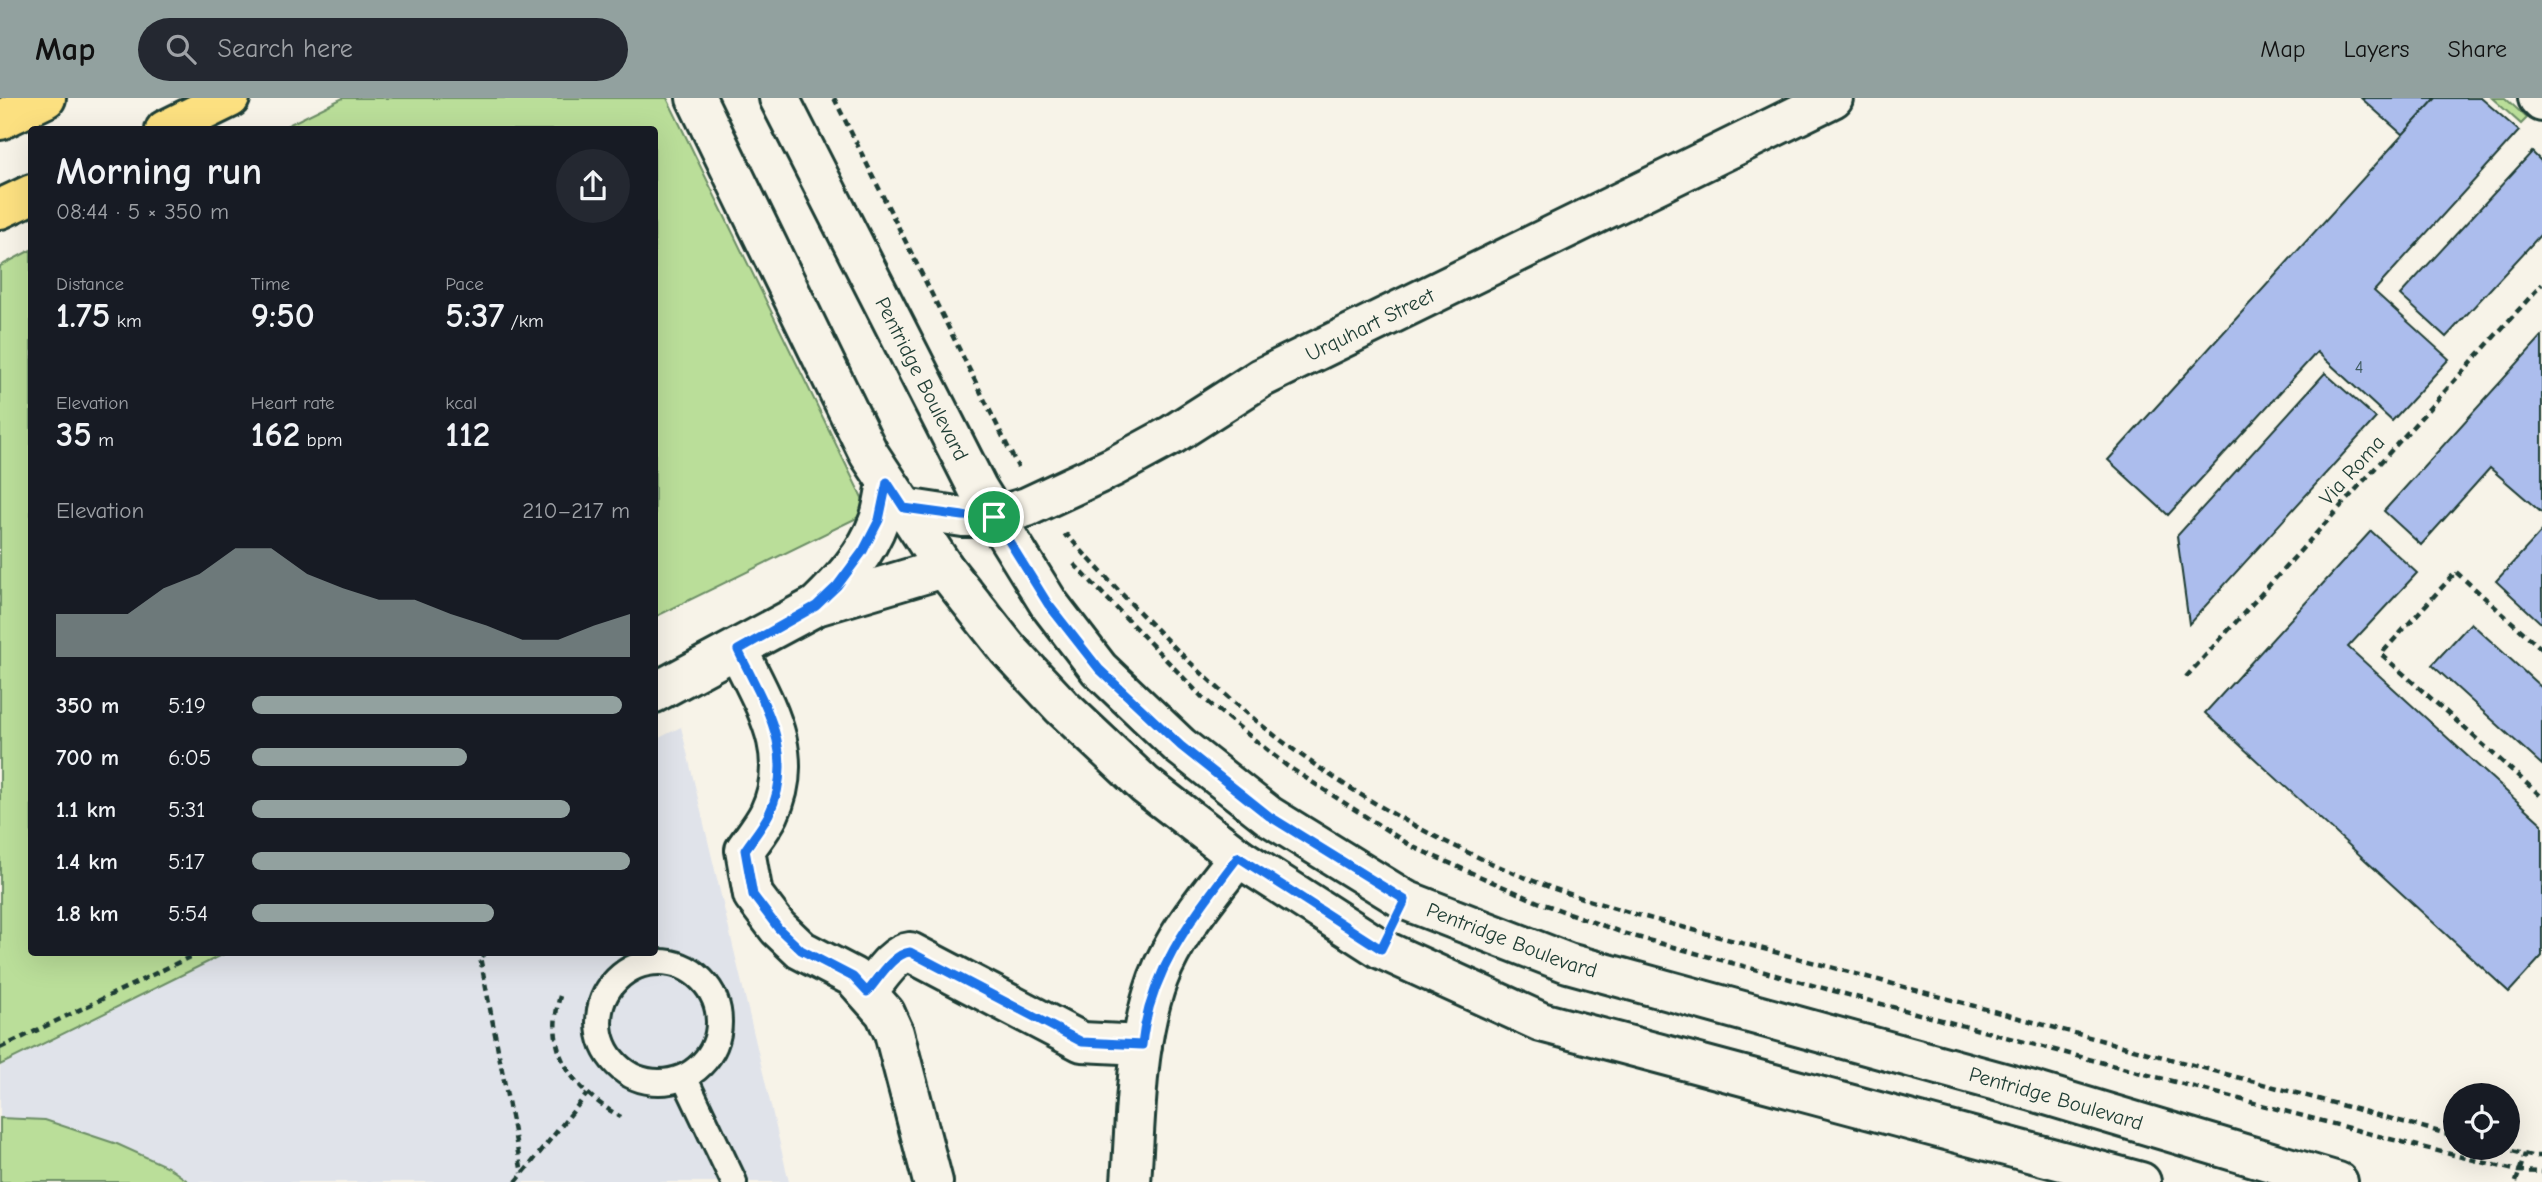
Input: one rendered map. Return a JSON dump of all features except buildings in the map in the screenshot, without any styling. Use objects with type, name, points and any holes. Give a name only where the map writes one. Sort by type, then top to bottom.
[{"type":"highway","points":[[173,126],[230,98]]},
{"type":"highway","points":[[0,120],[38,100]]},
{"type":"highway","points":[[0,209],[28,196]]},
{"type":"street","points":[[696,98],[869,454],[944,568],[1007,649],[1062,707],[1145,785],[1238,857],[1381,949],[1541,1022],[2141,1182]]},
{"type":"street","name":"Pentridge Boulevard","points":[[779,98],[994,517],[1048,604],[1099,669],[1181,746],[1269,816],[1405,900],[1568,963],[2032,1091],[2338,1182]]},
{"type":"street","name":"Urquhart Street","points":[[896,495],[963,516],[994,517],[1027,507],[1113,467],[1172,435],[1261,378],[1833,98]]},
{"type":"street","points":[[2538,98],[2542,102]]},
{"type":"street","points":[[816,606],[837,586],[863,551],[896,495]]},
{"type":"street","points":[[658,691],[816,606],[944,568]]},
{"type":"street","points":[[738,650],[775,727],[780,761],[781,781],[769,815],[745,850],[753,895],[778,928],[801,950],[853,977],[885,1013],[894,1033],[933,1182]]},
{"type":"street","points":[[1131,1182],[1145,1022],[1159,978],[1197,911],[1269,816]]},
{"type":"street","points":[[1381,949],[1405,900]]},
{"type":"street","points":[[867,992],[894,961],[910,952],[1082,1042],[1142,1045]]},
{"type":"street","points":[[2016,1149],[2032,1091]]},
{"type":"lane","points":[[629,960],[675,964],[692,971],[706,984],[715,1000],[719,1018],[717,1037],[710,1054],[698,1068],[684,1077],[661,1083],[640,1079],[622,1070],[608,1054],[600,1035],[599,1014],[606,995],[629,960]]},
{"type":"lane","points":[[684,1077],[734,1182]]},
{"type":"path","points":[[834,98],[1006,446],[1038,501],[1140,615],[1206,678],[1278,738],[1362,795],[1419,827],[1551,888],[1638,915],[2443,1133]]},
{"type":"path","name":"Via Roma","points":[[2186,677],[2542,284]]},
{"type":"path","points":[[1061,538],[1067,535]]},
{"type":"path","points":[[1070,561],[1203,698],[1287,766],[1413,847],[1538,902],[1626,934],[1743,966],[2390,1139],[2518,1171],[2542,1172]]},
{"type":"path","points":[[2542,649],[2456,572],[2381,654],[2542,797]]},
{"type":"path","points":[[0,1048],[192,956]]},
{"type":"path","points":[[481,956],[522,1173]]},
{"type":"path","points":[[560,996],[554,1016],[557,1043],[566,1068],[587,1094],[621,1117]]},
{"type":"path","points":[[516,1182],[587,1094]]},
{"type":"path","points":[[2520,1153],[2542,1156]]},
{"type":"path","points":[[2516,1182],[2525,1154]]},
{"type":"shaded area","points":[[681,727],[789,1182],[0,1182],[0,1065],[220,956],[658,956],[658,738]]},
{"type":"green space","points":[[343,98],[667,98],[869,512],[658,616],[658,126],[286,126]]},
{"type":"green space","points":[[2492,98],[2505,98],[2527,118],[2521,124]]},
{"type":"green space","points":[[28,252],[28,956],[220,956],[0,1065],[0,266]]},
{"type":"green space","points":[[0,1118],[45,1120],[117,1144],[168,1167],[189,1182],[0,1182]]},
{"type":"route","points":[[887,482],[904,508],[994,517],[1048,604],[1099,669],[1181,746],[1269,816],[1405,900],[1381,949],[1238,857],[1197,911],[1168,958],[1145,1022],[1142,1045],[1103,1044],[1082,1042],[1060,1032],[910,952],[894,961],[867,992],[853,977],[801,950],[778,928],[753,895],[745,850],[769,815],[781,781],[780,761],[775,727],[738,650],[816,606],[837,586],[863,551],[879,520],[887,482]]}]
